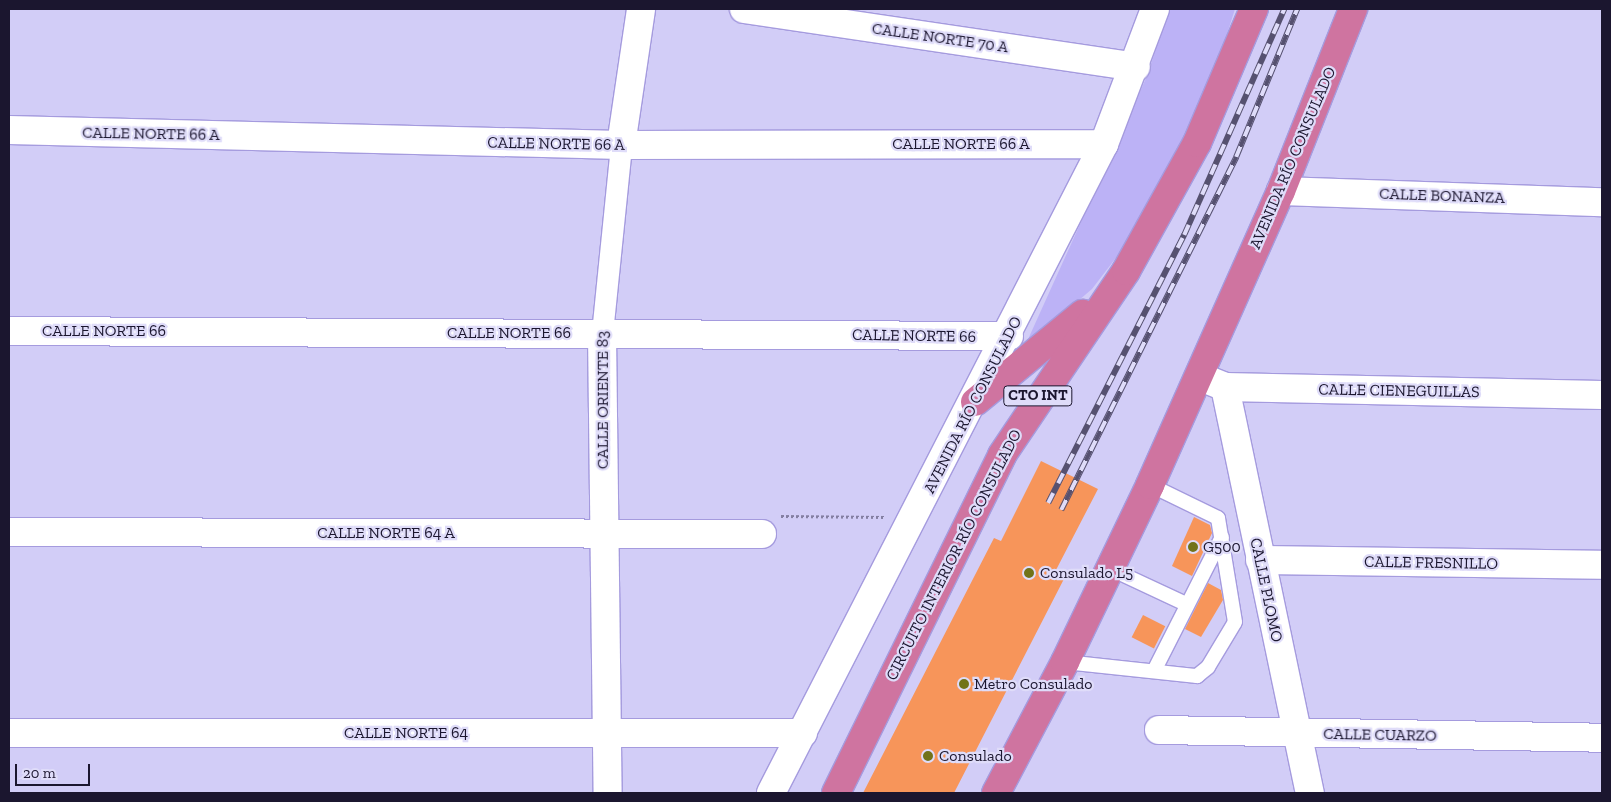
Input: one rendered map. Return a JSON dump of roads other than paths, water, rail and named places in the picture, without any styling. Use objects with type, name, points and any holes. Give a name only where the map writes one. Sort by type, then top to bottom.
[{"type":"highway","name":"CIRCUITO INTERIOR RÍO CONSULADO","points":[[836,793],[1002,455],[1126,271],[1198,143],[1254,9]]},
{"type":"highway","name":"AVENIDA RÍO CONSULADO","points":[[996,793],[1065,662],[1150,484],[1281,191],[1353,9]]},
{"type":"highway","points":[[975,402],[1061,335],[1126,271]]},
{"type":"street","name":"CALLE ORIENTE 83","points":[[608,793],[602,333],[621,145],[641,9]]},
{"type":"street","name":"CALLE NORTE 70 A","points":[[744,9],[1136,67]]},
{"type":"street","name":"AVENIDA RÍO CONSULADO","points":[[771,793],[1009,336],[1104,144],[1136,67],[1155,9]]},
{"type":"street","name":"CALLE NORTE 66 A","points":[[9,130],[621,145],[1104,144]]},
{"type":"street","name":"CALLE BONANZA","points":[[1281,191],[1602,202]]},
{"type":"street","name":"CALLE NORTE 66","points":[[9,331],[1009,336]]},
{"type":"street","name":"CALLE CIENEGUILLAS","points":[[1198,376],[1224,387],[1602,395]]},
{"type":"street","name":"CALLE PLOMO","points":[[1224,387],[1310,793]]},
{"type":"street","name":"CALLE NORTE 64 A","points":[[9,532],[762,534]]},
{"type":"street","name":"CALLE FRESNILLO","points":[[1260,560],[1602,565]]},
{"type":"street","name":"CALLE CUARZO","points":[[1159,730],[1297,734],[1602,738]]},
{"type":"street","name":"CALLE NORTE 64","points":[[9,733],[803,733]]},
{"type":"lane","points":[[1065,662],[1190,676],[1203,673],[1235,622],[1222,537],[1214,513],[1150,484]]},
{"type":"lane","points":[[1154,671],[1186,604],[1222,537]]},
{"type":"lane","points":[[1111,569],[1186,604]]},
{"type":"railway","points":[[1048,503],[1184,235],[1284,9]]},
{"type":"railway","points":[[1061,510],[1236,157],[1297,9]]},
{"type":"place","name":"G500","points":[[1193,547]]},
{"type":"place","name":"Consulado L5","points":[[1029,573]]},
{"type":"place","name":"Metro Consulado","points":[[964,684]]},
{"type":"place","name":"Consulado","points":[[928,756]]}]
